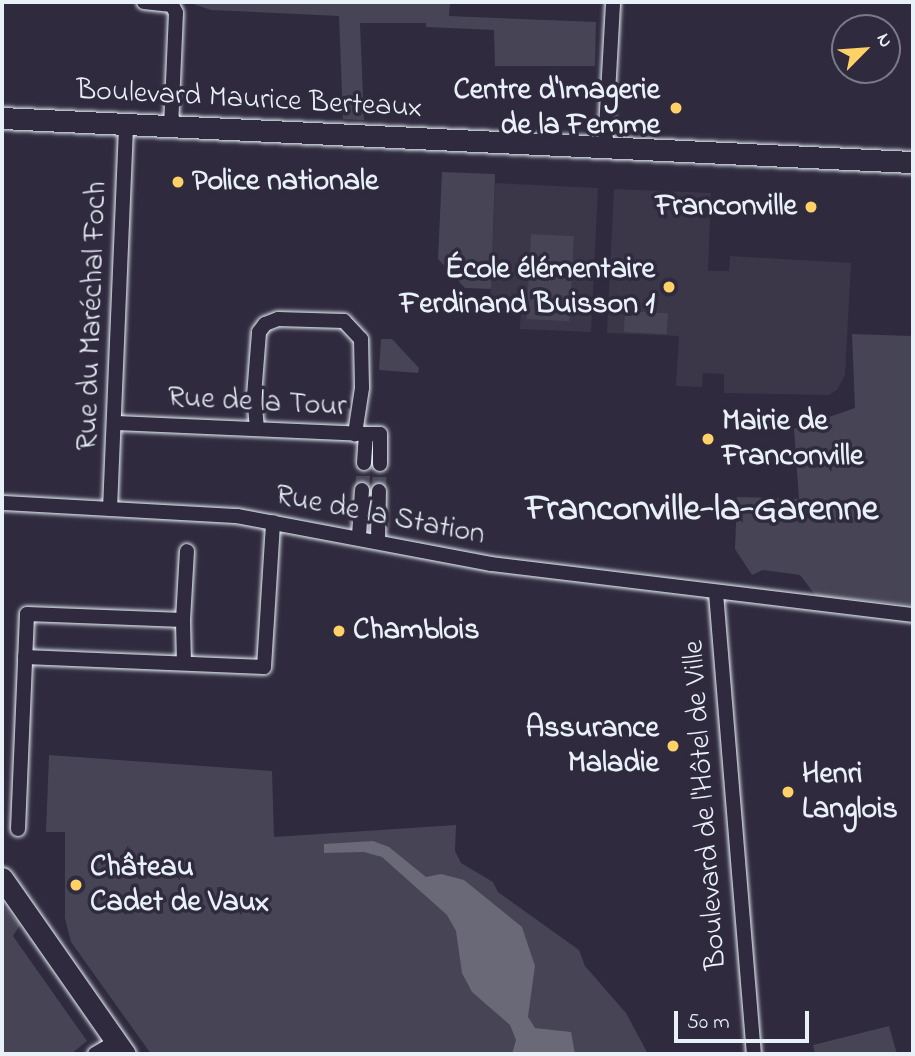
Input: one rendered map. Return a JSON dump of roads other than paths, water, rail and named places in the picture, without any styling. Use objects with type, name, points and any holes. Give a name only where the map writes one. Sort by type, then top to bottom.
[{"type":"street","points":[[144,2],[173,5],[176,13],[171,127]]},
{"type":"street","points":[[606,147],[613,2]]},
{"type":"street","name":"Boulevard Maurice Berteaux","points":[[2,118],[913,162]]},
{"type":"street","name":"Rue du Maréchal Foch","points":[[110,509],[116,423],[126,124]]},
{"type":"street","points":[[257,429],[258,332],[265,324],[278,319],[344,321],[360,339],[361,434],[380,434],[380,464]]},
{"type":"street","name":"Rue de la Tour","points":[[116,423],[361,434],[364,463]]},
{"type":"street","points":[[359,537],[362,491]]},
{"type":"street","points":[[378,541],[379,491]]},
{"type":"street","name":"Rue de la Station","points":[[2,503],[273,522],[491,564],[913,615]]},
{"type":"street","points":[[25,657],[264,667],[273,522]]},
{"type":"street","points":[[184,663],[183,620],[187,551]]},
{"type":"street","name":"Boulevard de l'Hôtel de Ville","points":[[716,593],[749,1025],[754,1054]]},
{"type":"street","points":[[18,829],[27,614],[183,620]]},
{"type":"street","points":[[2,878],[8,892],[120,1048],[95,1054]]},
{"type":"water","points":[[373,841],[389,847],[426,877],[441,874],[464,880],[522,927],[535,966],[528,1017],[535,1028],[571,1032],[575,1054],[512,1054],[516,1040],[510,1025],[472,992],[462,973],[456,931],[447,915],[382,857],[364,852],[324,853],[324,844]]},
{"type":"tunnel","points":[[362,490],[364,463]]},
{"type":"tunnel","points":[[379,491],[380,464]]},
{"type":"place","name":"Centre d'Imagerie de la Femme","points":[[676,108]]},
{"type":"place","name":"Police nationale","points":[[178,182]]},
{"type":"place","name":"Franconville","points":[[811,207]]},
{"type":"place","name":"École élémentaire Ferdinand Buisson 1","points":[[669,287]]},
{"type":"place","name":"Mairie de Franconville","points":[[708,439]]},
{"type":"place","name":"Chamblois","points":[[339,631]]},
{"type":"place","name":"Assurance Maladie","points":[[673,746]]},
{"type":"place","name":"Henri Langlois","points":[[788,792]]},
{"type":"place","name":"Château Cadet de Vaux","points":[[76,885]]},
{"type":"district","name":"Franconville-la-Garenne","points":[[702,510]]}]
